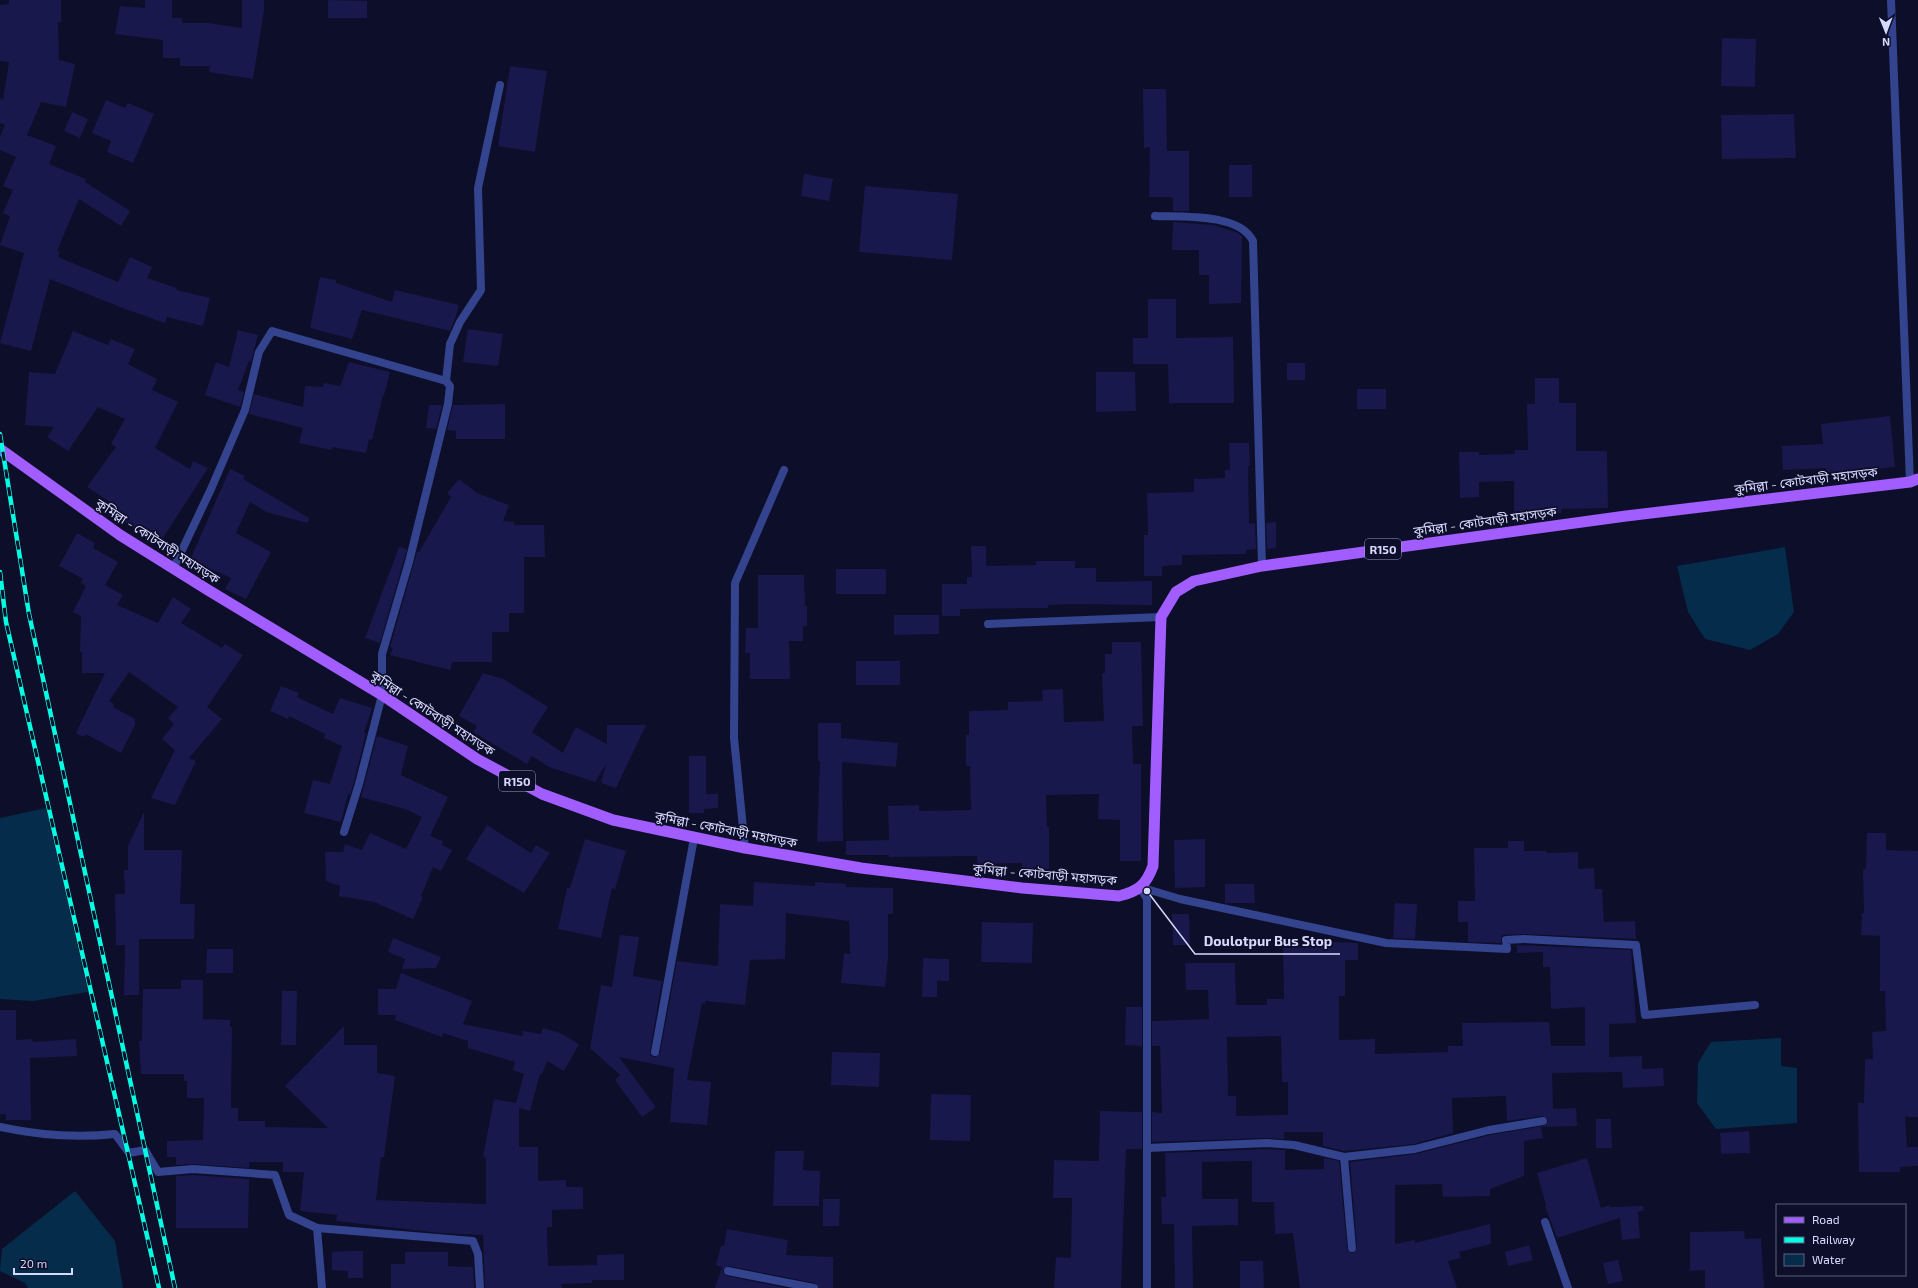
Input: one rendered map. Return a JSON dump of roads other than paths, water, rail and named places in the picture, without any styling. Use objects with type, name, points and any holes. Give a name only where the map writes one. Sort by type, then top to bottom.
[{"type":"main road","name":"কুমিল্লা - কোটবাড়ী মহাসড়ক","points":[[0,449],[120,535],[173,569],[382,695],[477,759],[542,794],[613,820],[745,848],[861,868],[1022,888],[1119,896],[1132,892],[1140,887],[1148,879],[1153,866],[1161,617],[1176,592],[1194,581],[1262,566],[1626,516],[1914,480]]},
{"type":"street","points":[[1891,0],[1914,480]]},
{"type":"street","points":[[446,381],[450,344],[460,322],[481,290],[478,188],[500,85]]},
{"type":"street","points":[[1154,216],[1205,217],[1235,225],[1249,233],[1253,241],[1262,566]]},
{"type":"street","points":[[173,569],[211,489],[245,410],[259,352],[272,331],[446,381],[450,386],[448,404],[409,562],[382,654],[382,695],[344,832]]},
{"type":"street","points":[[745,848],[734,738],[735,583],[784,470]]},
{"type":"street","points":[[988,624],[1161,617]]},
{"type":"street","points":[[654,1052],[694,838]]},
{"type":"street","points":[[1140,887],[1180,899],[1386,944],[1507,949],[1506,940],[1524,939],[1636,945],[1645,1015],[1755,1005]]},
{"type":"street","points":[[1140,887],[1147,899],[1147,1288]]},
{"type":"street","points":[[1147,1148],[1267,1143],[1294,1145],[1344,1157],[1415,1148],[1489,1130],[1543,1121]]},
{"type":"street","points":[[0,1127],[24,1132],[65,1135],[97,1136],[115,1134],[129,1154],[145,1150],[158,1172],[193,1169],[275,1175],[289,1215],[316,1228],[473,1241],[478,1254],[480,1288]]},
{"type":"street","points":[[1344,1157],[1352,1248]]},
{"type":"street","points":[[1545,1222],[1568,1288]]},
{"type":"street","points":[[316,1228],[322,1288]]},
{"type":"street","points":[[728,1271],[814,1288]]},
{"type":"water","points":[[1785,547],[1794,612],[1778,634],[1750,650],[1705,639],[1688,612],[1677,566]]},
{"type":"water","points":[[46,808],[88,992],[33,1001],[0,999],[0,818]]},
{"type":"water","points":[[1781,1038],[1781,1066],[1797,1068],[1797,1123],[1716,1129],[1697,1103],[1698,1063],[1711,1042]]},
{"type":"water","points":[[75,1191],[115,1241],[123,1288],[28,1288],[25,1283],[0,1271],[2,1249]]},
{"type":"railway","points":[[0,434],[29,614],[175,1288]]},
{"type":"railway","points":[[0,572],[6,622],[159,1288]]},
{"type":"place","name":"Doulotpur Bus Stop","points":[[1147,891]]}]
